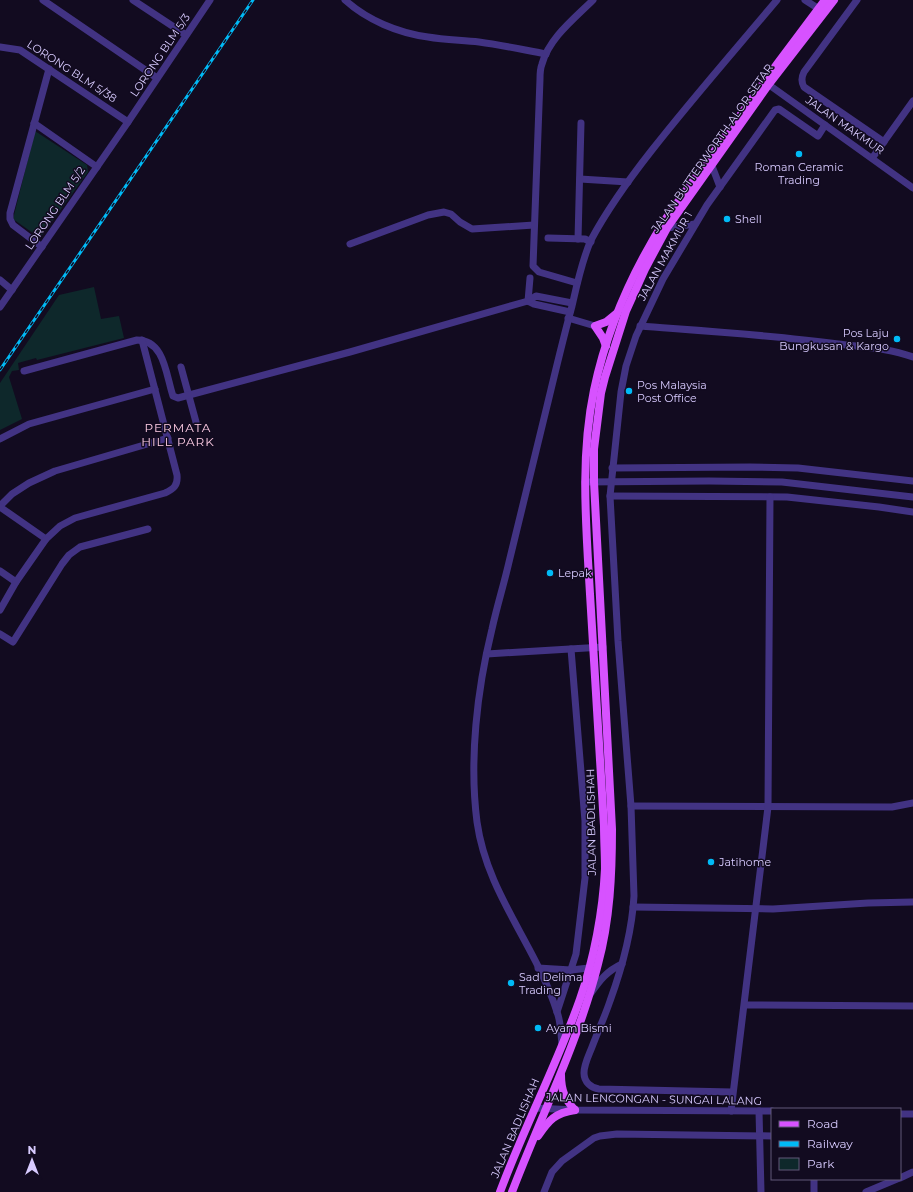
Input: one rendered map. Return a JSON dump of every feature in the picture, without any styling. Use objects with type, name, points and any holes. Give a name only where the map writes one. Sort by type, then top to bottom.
[{"type":"main road","name":"JALAN BUTTERWORTH-ALOR SETAR","points":[[594,482],[594,449],[601,393],[618,332],[634,292],[667,228],[712,166],[767,83],[825,0]]},
{"type":"main road","name":"JALAN BUTTERWORTH-ALOR SETAR","points":[[585,482],[586,448],[594,391],[617,312],[639,266],[653,239],[667,217],[767,83],[834,0]]},
{"type":"main road","points":[[606,346],[603,338],[595,326],[606,322],[617,312]]},
{"type":"main road","name":"JALAN BADLISHAH","points":[[500,1192],[514,1155],[562,1046],[580,998],[589,968],[601,906],[604,869],[604,826],[585,482]]},
{"type":"main road","name":"JALAN BADLISHAH","points":[[512,1192],[561,1071],[590,994],[603,942],[612,871],[612,829],[594,482]]},
{"type":"main road","points":[[561,1071],[563,1092],[567,1102],[575,1110]]},
{"type":"main road","points":[[531,1145],[542,1130],[557,1115],[563,1112],[575,1110]]},
{"type":"street","points":[[43,0],[156,78]]},
{"type":"street","points":[[133,0],[142,2],[186,35]]},
{"type":"street","name":"LORONG BLM 5/3","points":[[128,122],[156,78],[210,0]]},
{"type":"street","points":[[345,0],[356,10],[376,22],[415,35],[500,45],[546,54]]},
{"type":"street","points":[[577,283],[550,276],[539,272],[534,268],[534,225],[540,79],[542,64],[546,54],[562,31],[593,0]]},
{"type":"street","points":[[562,1046],[557,1012],[538,968],[509,914],[492,877],[484,858],[480,840],[475,799],[475,752],[480,690],[491,630],[577,283],[591,242],[603,220],[628,182],[672,125],[777,0]]},
{"type":"street","points":[[805,0],[818,9]]},
{"type":"street","points":[[857,0],[801,78],[804,87],[884,142]]},
{"type":"street","name":"LORONG BLM 5/38","points":[[0,47],[20,50],[128,122]]},
{"type":"street","points":[[42,247],[13,225],[10,219],[10,212],[49,69]]},
{"type":"street","name":"JALAN MAKMUR","points":[[767,83],[790,101],[872,157],[913,188]]},
{"type":"street","points":[[790,101],[782,112],[818,136],[825,125]]},
{"type":"street","points":[[872,157],[913,101]]},
{"type":"street","name":"JALAN MAKMUR 1","points":[[732,1092],[599,1089],[592,1087],[586,1081],[584,1072],[586,1062],[610,1001],[622,964],[633,907],[634,854],[619,649],[610,496],[621,392],[626,366],[640,326],[663,279],[695,224],[775,110],[782,112]]},
{"type":"street","name":"LORONG BLM 5/2","points":[[0,307],[128,122]]},
{"type":"street","points":[[34,123],[97,167]]},
{"type":"street","points":[[578,239],[581,123]]},
{"type":"street","points":[[712,166],[720,187]]},
{"type":"street","points":[[580,178],[628,182]]},
{"type":"street","points":[[350,244],[428,215],[444,212],[451,214],[460,222],[472,229],[534,225]]},
{"type":"street","points":[[667,228],[695,224]]},
{"type":"street","points":[[548,238],[585,239],[591,242]]},
{"type":"street","points":[[528,301],[530,278]]},
{"type":"street","points":[[0,280],[12,290]]},
{"type":"street","points":[[24,371],[136,340],[142,340],[153,346],[160,354],[163,360],[172,396],[178,398],[343,354],[528,301],[536,296],[572,303]]},
{"type":"street","points":[[528,301],[569,315],[595,326]]},
{"type":"street","points":[[640,326],[814,341],[888,350],[913,357]]},
{"type":"street","points":[[0,610],[16,582],[46,540],[60,526],[75,518],[165,493],[176,487],[177,475],[142,340]]},
{"type":"street","points":[[181,367],[196,422]]},
{"type":"street","points":[[0,439],[29,424],[47,418],[155,389]]},
{"type":"street","points":[[46,540],[0,507],[12,494],[29,483],[55,470],[168,438]]},
{"type":"street","points":[[612,468],[798,468],[913,482]]},
{"type":"street","points":[[585,482],[782,482],[813,484],[913,497]]},
{"type":"street","points":[[610,496],[770,497],[815,500],[913,512]]},
{"type":"street","points":[[731,1111],[732,1092],[745,1005],[768,807],[770,497]]},
{"type":"street","points":[[0,634],[13,642],[62,564],[74,551],[80,547],[148,529]]},
{"type":"street","points":[[0,571],[16,582]]},
{"type":"street","points":[[487,654],[603,647]]},
{"type":"street","points":[[557,1012],[576,954],[582,914],[585,878],[585,820],[571,649]]},
{"type":"street","points":[[631,806],[892,807],[913,804]]},
{"type":"street","points":[[633,907],[795,909],[868,903],[913,902]]},
{"type":"street","points":[[590,994],[601,978],[611,969],[622,964]]},
{"type":"street","points":[[538,968],[571,970],[589,968]]},
{"type":"street","points":[[745,1005],[913,1006]]},
{"type":"street","name":"JALAN LENCONGAN - SUNGAI LALANG","points":[[535,1108],[575,1110],[771,1112]]},
{"type":"street","points":[[759,1111],[761,1192]]},
{"type":"street","points":[[901,1114],[913,1114]]},
{"type":"street","points":[[544,1192],[552,1172],[557,1165],[588,1142],[600,1136],[617,1134],[771,1136]]},
{"type":"street","points":[[901,1178],[913,1172]]},
{"type":"street","points":[[814,1180],[814,1192]]},
{"type":"street","points":[[866,1192],[895,1180]]},
{"type":"green space","points":[[35,131],[87,165],[88,172],[40,238],[13,219]]},
{"type":"green space","points":[[94,287],[101,319],[119,316],[124,338],[37,360],[36,358],[18,363],[19,370],[12,371],[9,377],[22,419],[0,430],[0,383],[59,295]]},
{"type":"railway","points":[[0,370],[253,0]]},
{"type":"place","name":"Roman Ceramic Trading","points":[[799,154]]},
{"type":"place","name":"Shell","points":[[727,219]]},
{"type":"place","name":"Pos Laju Bungkusan & Kargo","points":[[897,339]]},
{"type":"place","name":"Pos Malaysia Post Office","points":[[629,391]]},
{"type":"place","name":"Lepak","points":[[550,573]]},
{"type":"place","name":"Jatihome","points":[[711,862]]},
{"type":"place","name":"Sad Delima Trading","points":[[511,983]]},
{"type":"place","name":"Ayam Bismi","points":[[538,1028]]},
{"type":"district","name":"PERMATA HILL PARK","points":[[178,435]]}]
